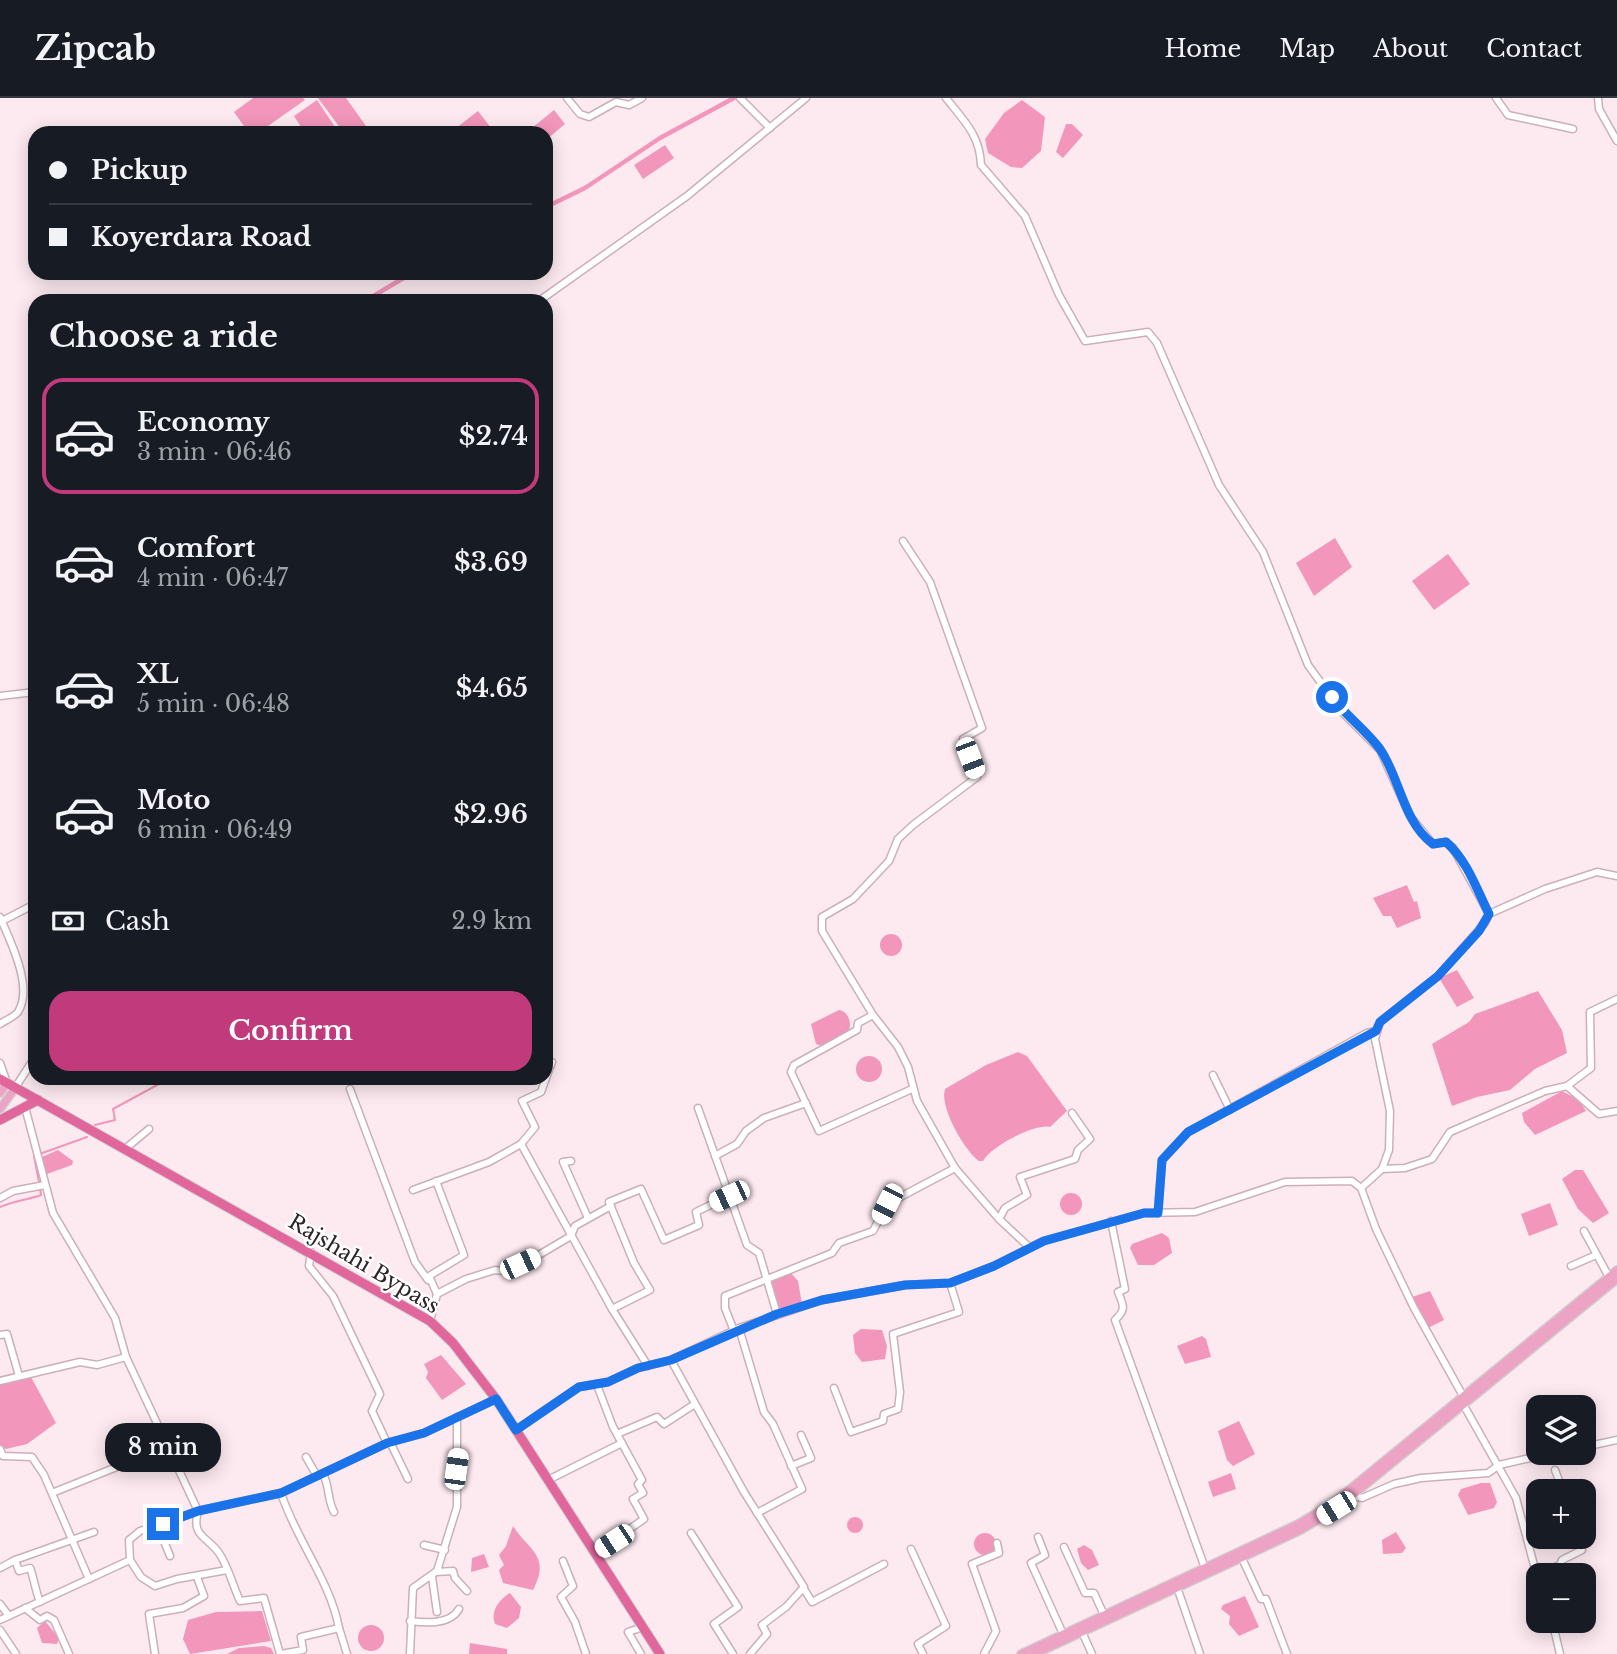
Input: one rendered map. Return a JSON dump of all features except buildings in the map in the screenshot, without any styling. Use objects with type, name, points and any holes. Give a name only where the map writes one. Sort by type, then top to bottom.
[{"type":"highway","name":"Rajshahi Bypass","points":[[7,1083],[311,1251],[430,1321],[453,1343],[496,1399],[660,1654]]},
{"type":"highway","points":[[0,1120],[38,1100]]},
{"type":"main road","points":[[0,1093],[7,1083]]},
{"type":"main road","points":[[0,1109],[7,1083]]},
{"type":"main road","points":[[1021,1654],[1205,1567],[1301,1530],[1353,1496],[1427,1430],[1613,1278],[1617,1270]]},
{"type":"main road","points":[[1035,1654],[1052,1650],[1082,1632],[1177,1587],[1298,1524],[1333,1503],[1427,1430]]},
{"type":"street","points":[[567,98],[580,114],[589,117],[616,102],[629,105],[642,98]]},
{"type":"street","points":[[740,98],[770,128]]},
{"type":"street","points":[[549,294],[687,196],[806,98]]},
{"type":"street","points":[[946,98],[970,125],[980,146],[981,165],[1025,216],[1059,296],[1085,341],[1148,332],[1157,343],[1219,485],[1263,552],[1308,664],[1343,713],[1380,750],[1410,816],[1426,839],[1433,844],[1446,842],[1453,848],[1467,868],[1489,914]]},
{"type":"street","points":[[1496,98],[1508,116],[1573,130]]},
{"type":"street","points":[[1598,98],[1599,109],[1617,141]]},
{"type":"street","points":[[903,541],[930,582],[982,728],[963,739],[977,777],[898,839],[889,861],[853,898],[822,917],[822,931],[831,950],[903,1057],[912,1089],[955,1168],[999,1219],[1029,1247]]},
{"type":"street","points":[[0,696],[28,693]]},
{"type":"street","points":[[1361,1188],[1382,1169],[1389,1150],[1390,1111],[1376,1031],[1380,1022],[1438,976],[1479,931],[1489,914],[1545,889],[1597,872],[1617,876]]},
{"type":"street","points":[[0,1024],[17,1014],[22,1002],[20,967],[1,919],[28,907]]},
{"type":"street","points":[[1382,1169],[1405,1168],[1432,1159],[1450,1132],[1545,1091],[1567,1086],[1591,1068],[1590,1012],[1617,999]]},
{"type":"street","points":[[873,1015],[858,1023],[858,1031],[794,1065],[791,1072],[820,1131],[912,1089]]},
{"type":"street","points":[[1158,1213],[1162,1160],[1188,1132],[1376,1031]]},
{"type":"street","points":[[0,1063],[7,1083],[28,1064]]},
{"type":"street","points":[[1213,1075],[1230,1110]]},
{"type":"street","points":[[413,1190],[489,1162],[521,1144],[535,1127],[522,1101],[541,1092],[544,1085]]},
{"type":"street","points":[[1567,1086],[1599,1114],[1617,1111]]},
{"type":"street","points":[[349,1089],[415,1262],[436,1294],[430,1321]]},
{"type":"street","points":[[715,1156],[737,1144],[746,1131],[764,1118],[806,1103]]},
{"type":"street","points":[[25,1107],[53,1213],[115,1318],[126,1357],[198,1511],[195,1522],[201,1537],[219,1553],[240,1601],[264,1598],[281,1654],[303,1650],[301,1637],[340,1628]]},
{"type":"street","points":[[698,1108],[747,1245],[759,1253],[777,1314]]},
{"type":"street","points":[[999,1219],[1005,1208],[1027,1195],[1020,1177],[1075,1158],[1078,1150],[1090,1139],[1072,1113]]},
{"type":"street","points":[[125,1149],[149,1129]]},
{"type":"street","points":[[521,1144],[612,1310],[648,1366]]},
{"type":"street","points":[[571,1161],[563,1162],[588,1218]]},
{"type":"street","points":[[757,1513],[802,1489],[773,1424],[764,1412],[737,1330],[725,1308],[724,1296],[832,1252],[839,1242],[873,1231],[887,1204],[955,1168]]},
{"type":"street","points":[[428,1280],[429,1276],[464,1255],[436,1181]]},
{"type":"street","points":[[516,1430],[565,1394],[579,1387],[597,1385],[671,1360],[777,1314],[822,1300],[905,1285],[950,1283],[994,1266],[1029,1247],[1144,1213],[1208,1210],[1285,1182],[1353,1181],[1361,1188],[1376,1228],[1414,1308],[1516,1497],[1533,1563]]},
{"type":"street","points":[[0,1198],[13,1191],[45,1185]]},
{"type":"street","points":[[612,1310],[650,1290],[634,1263],[609,1202],[641,1189],[664,1240],[699,1225],[696,1212],[729,1196]]},
{"type":"street","points":[[436,1294],[495,1270],[504,1271],[572,1236],[575,1226],[611,1206]]},
{"type":"street","points":[[1111,1221],[1125,1289],[1118,1292],[1124,1308],[1123,1314],[1115,1320],[1205,1567]]},
{"type":"street","points":[[1584,1231],[1613,1278]]},
{"type":"street","points":[[311,1251],[309,1266],[332,1296],[380,1394],[372,1411],[408,1479]]},
{"type":"street","points":[[1571,1266],[1597,1255]]},
{"type":"street","points":[[834,1388],[850,1432],[883,1421],[884,1414],[898,1409],[900,1392],[893,1334],[959,1312],[950,1283]]},
{"type":"street","points":[[0,1335],[7,1334],[19,1376]]},
{"type":"street","points":[[0,1381],[80,1362],[97,1365],[126,1357]]},
{"type":"street","points":[[671,1360],[757,1513],[812,1602],[884,1564]]},
{"type":"street","points":[[595,1553],[643,1519],[633,1499],[643,1493],[638,1484],[642,1480],[617,1434],[597,1385]]},
{"type":"street","points":[[227,1570],[155,1586],[141,1577],[130,1560],[130,1540],[133,1535],[198,1511],[281,1493],[388,1443],[424,1433],[496,1399]]},
{"type":"street","points":[[617,1434],[657,1417],[664,1424],[695,1404]]},
{"type":"street","points":[[437,1612],[434,1574],[445,1550],[458,1502],[457,1417]]},
{"type":"street","points":[[791,1466],[811,1458],[801,1435]]},
{"type":"street","points":[[52,1493],[139,1458],[134,1448],[164,1437]]},
{"type":"street","points":[[1596,1444],[1617,1440]]},
{"type":"street","points":[[548,1480],[622,1443]]},
{"type":"street","points":[[1,1455],[32,1457],[52,1493],[89,1579]]},
{"type":"street","points":[[306,1457],[329,1485],[328,1500],[334,1513]]},
{"type":"street","points":[[1353,1496],[1362,1498],[1394,1484],[1421,1478],[1488,1473],[1499,1465],[1526,1459]]},
{"type":"street","points":[[1555,1470],[1558,1479]]},
{"type":"street","points":[[281,1493],[307,1553],[334,1602],[348,1654]]},
{"type":"street","points":[[158,1526],[170,1556]]},
{"type":"street","points":[[0,1568],[15,1560],[94,1532]]},
{"type":"street","points":[[691,1532],[738,1607],[714,1624],[733,1654]]},
{"type":"street","points":[[1038,1537],[1045,1555],[1031,1563],[1063,1634]]},
{"type":"street","points":[[984,1654],[996,1631],[972,1564],[999,1553],[997,1543]]},
{"type":"street","points":[[424,1545],[445,1550]]},
{"type":"street","points":[[1064,1547],[1086,1594],[1094,1593],[1104,1615]]},
{"type":"street","points":[[911,1549],[946,1626],[918,1644],[923,1654]]},
{"type":"street","points":[[1561,1563],[1582,1549]]},
{"type":"street","points":[[1240,1555],[1261,1599],[1266,1599],[1287,1654]]},
{"type":"street","points":[[15,1560],[19,1571],[30,1568],[33,1573],[32,1584],[40,1602]]},
{"type":"street","points":[[0,1620],[130,1560]]},
{"type":"street","points":[[563,1561],[573,1586],[561,1597],[575,1622],[586,1654]]},
{"type":"street","points":[[410,1654],[413,1588],[434,1574],[453,1571],[455,1578],[467,1591]]},
{"type":"street","points":[[155,1654],[149,1614],[183,1608],[204,1596],[197,1577]]},
{"type":"street","points":[[1177,1587],[1200,1654]]},
{"type":"street","points":[[750,1654],[766,1634],[762,1625],[804,1589]]},
{"type":"street","points":[[0,1604],[9,1616]]},
{"type":"street","points":[[25,1608],[40,1620],[47,1616],[54,1620],[69,1654]]},
{"type":"street","points":[[410,1620],[445,1620],[456,1615],[459,1609]]},
{"type":"street","points":[[641,1654],[628,1632],[643,1627]]},
{"type":"street","points":[[0,1630],[16,1654]]},
{"type":"street","points":[[1082,1632],[1092,1654]]},
{"type":"street","points":[[1555,1633],[1560,1654]]},
{"type":"shaded area","points":[[253,98],[305,100],[268,126],[244,126],[234,112]]},
{"type":"shaded area","points":[[318,98],[346,98],[366,126],[339,126]]},
{"type":"shaded area","points":[[317,100],[334,126],[300,126],[294,116]]},
{"type":"shaded area","points":[[1022,100],[1045,117],[1041,151],[1022,168],[1011,167],[988,153],[985,139],[1004,113]]},
{"type":"shaded area","points":[[554,110],[565,124],[553,134],[553,126],[534,126]]},
{"type":"shaded area","points":[[478,111],[490,126],[458,126]]},
{"type":"shaded area","points":[[1066,124],[1072,124],[1083,135],[1063,158],[1056,152]]},
{"type":"shaded area","points":[[665,145],[674,158],[643,179],[634,165]]},
{"type":"shaded area","points":[[1335,538],[1352,567],[1314,596],[1296,563]]},
{"type":"shaded area","points":[[1448,554],[1470,584],[1434,610],[1412,581]]},
{"type":"shaded area","points":[[1407,885],[1414,902],[1417,901],[1421,918],[1397,928],[1391,916],[1383,916],[1373,898]]},
{"type":"shaded area","points":[[887,934],[895,934],[902,941],[902,949],[895,956],[887,956],[880,949],[880,941]]},
{"type":"shaded area","points":[[1457,970],[1474,998],[1457,1007],[1439,978]]},
{"type":"shaded area","points":[[1538,991],[1562,1030],[1567,1053],[1535,1069],[1510,1090],[1452,1106],[1432,1044],[1469,1022],[1475,1014]]},
{"type":"shaded area","points":[[839,1010],[849,1018],[848,1032],[822,1046],[816,1044],[811,1024]]},
{"type":"shaded area","points":[[1018,1052],[1027,1056],[1067,1111],[1050,1127],[1034,1129],[1014,1137],[994,1149],[983,1161],[979,1161],[954,1128],[946,1106],[945,1089],[986,1065]]},
{"type":"shaded area","points":[[869,1056],[878,1060],[882,1069],[878,1078],[869,1082],[860,1078],[856,1069],[860,1060]]},
{"type":"shaded area","points":[[1562,1091],[1579,1100],[1586,1111],[1535,1135],[1524,1122],[1522,1113]]},
{"type":"shaded area","points":[[58,1150],[73,1161],[72,1165],[47,1174],[42,1157]]},
{"type":"shaded area","points":[[1575,1170],[1583,1170],[1609,1213],[1593,1223],[1578,1209],[1562,1179]]},
{"type":"shaded area","points":[[1071,1193],[1079,1196],[1082,1204],[1079,1212],[1071,1215],[1063,1212],[1060,1204],[1063,1196]]},
{"type":"shaded area","points":[[1550,1203],[1558,1225],[1529,1236],[1521,1214]]},
{"type":"shaded area","points":[[1162,1233],[1169,1238],[1172,1253],[1154,1265],[1138,1265],[1130,1248],[1132,1244]]},
{"type":"shaded area","points":[[790,1272],[798,1281],[802,1304],[783,1310],[777,1307],[770,1283]]},
{"type":"shaded area","points":[[1430,1291],[1444,1320],[1428,1328],[1412,1297]]},
{"type":"shaded area","points":[[861,1329],[882,1330],[887,1346],[885,1359],[862,1362],[855,1353],[853,1335]]},
{"type":"shaded area","points":[[1202,1336],[1206,1339],[1211,1357],[1185,1364],[1177,1346]]},
{"type":"shaded area","points":[[441,1355],[466,1384],[442,1400],[426,1378],[428,1372],[424,1364]]},
{"type":"shaded area","points":[[31,1377],[56,1423],[27,1444],[6,1449],[0,1445],[0,1383]]},
{"type":"shaded area","points":[[1239,1421],[1255,1454],[1233,1466],[1227,1460],[1218,1431]]},
{"type":"shaded area","points":[[1231,1473],[1236,1489],[1213,1497],[1208,1482]]},
{"type":"shaded area","points":[[1490,1483],[1497,1502],[1494,1508],[1468,1515],[1458,1495],[1461,1489]]},
{"type":"shaded area","points":[[855,1517],[861,1519],[861,1531],[855,1533],[849,1531],[847,1525],[849,1519]]},
{"type":"shaded area","points":[[513,1526],[539,1561],[540,1569],[533,1590],[503,1583],[499,1570],[504,1565],[499,1555],[506,1546]]},
{"type":"shaded area","points":[[1396,1532],[1406,1548],[1402,1553],[1383,1554],[1382,1540]]},
{"type":"shaded area","points":[[985,1533],[993,1536],[996,1544],[993,1552],[985,1555],[977,1552],[974,1544],[977,1536]]},
{"type":"shaded area","points":[[1084,1545],[1092,1550],[1099,1565],[1088,1570],[1081,1563],[1077,1549]]},
{"type":"shaded area","points":[[484,1554],[489,1567],[471,1572],[472,1558]]},
{"type":"shaded area","points":[[510,1593],[521,1607],[519,1618],[507,1628],[495,1624],[494,1615],[499,1602]]},
{"type":"shaded area","points":[[1245,1596],[1259,1627],[1239,1636],[1229,1624],[1230,1616],[1221,1609],[1223,1605]]},
{"type":"shaded area","points":[[262,1611],[271,1641],[190,1654],[183,1639],[188,1620],[216,1612]]},
{"type":"shaded area","points":[[45,1621],[59,1638],[57,1644],[42,1643],[37,1628]]},
{"type":"shaded area","points":[[371,1625],[380,1629],[384,1638],[380,1647],[371,1651],[362,1647],[358,1638],[362,1629]]},
{"type":"shaded area","points":[[470,1643],[507,1649],[507,1654],[469,1654]]},
{"type":"shaded area","points":[[239,1648],[271,1648],[274,1654],[227,1654]]},
{"type":"waterway","points":[[553,204],[585,188],[660,138],[734,98]]},
{"type":"waterway","points":[[377,294],[400,280]]},
{"type":"waterway","points":[[95,1125],[115,1120],[113,1109],[157,1085]]},
{"type":"waterway","points":[[39,1182],[34,1156],[87,1137]]},
{"type":"waterway","points":[[0,1207],[41,1195],[40,1188]]},
{"type":"route","points":[[163,1524],[198,1511],[281,1493],[387,1443],[424,1433],[496,1399],[516,1430],[565,1394],[579,1387],[608,1382],[638,1368],[671,1360],[698,1350],[739,1328],[777,1314],[822,1300],[905,1285],[950,1283],[994,1266],[1044,1241],[1144,1213],[1158,1213],[1158,1181],[1162,1160],[1188,1132],[1367,1033],[1376,1031],[1380,1022],[1438,976],[1479,931],[1489,914],[1467,868],[1453,848],[1446,842],[1433,844],[1426,839],[1410,816],[1380,750],[1343,713],[1332,697]]}]
